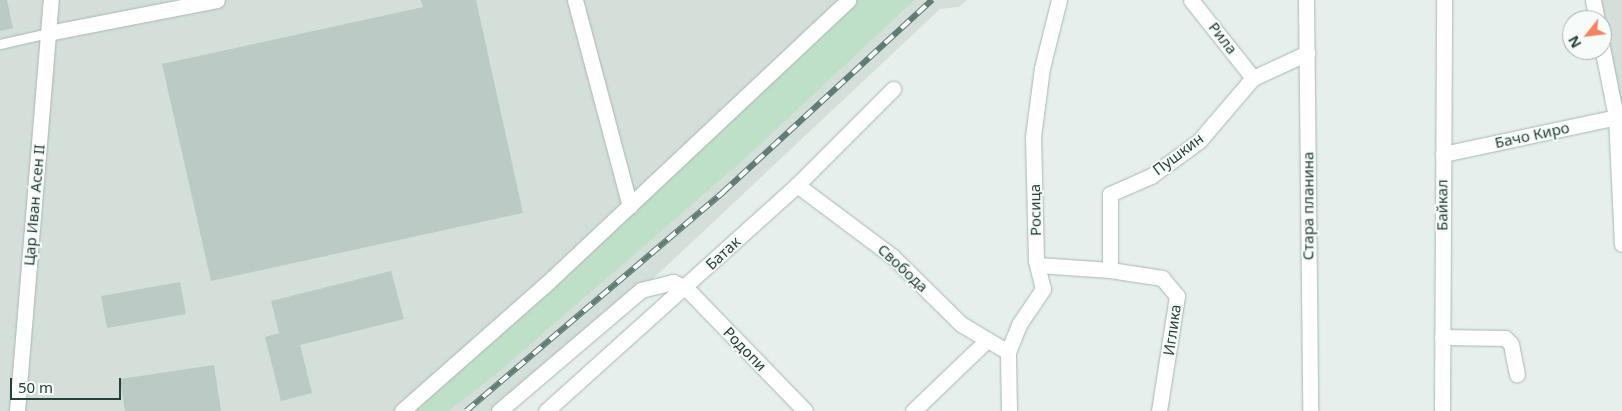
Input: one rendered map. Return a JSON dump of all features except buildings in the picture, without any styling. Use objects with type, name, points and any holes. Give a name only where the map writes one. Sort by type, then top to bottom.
[{"type":"street","name":"Цар Иван Асен II","points":[[17,411],[51,0]]},
{"type":"street","points":[[48,33],[217,0]]},
{"type":"street","points":[[575,0],[630,206]]},
{"type":"street","points":[[402,411],[630,206],[848,0]]},
{"type":"street","name":"Росица","points":[[1009,411],[1008,352],[1020,323],[1043,289],[1038,265],[1035,118],[1059,0]]},
{"type":"street","name":"Рила","points":[[1191,0],[1253,78]]},
{"type":"street","name":"Стара планина","points":[[1306,0],[1310,411]]},
{"type":"street","name":"Байкал","points":[[1442,411],[1444,0]]},
{"type":"street","name":"Пушкин","points":[[1110,270],[1110,194],[1151,176],[1198,141],[1253,78],[1307,53]]},
{"type":"street","points":[[1605,60],[1619,116],[1622,244]]},
{"type":"street","name":"Батак","points":[[552,409],[797,186],[893,89]]},
{"type":"street","name":"Бачо Киро","points":[[1442,154],[1619,116]]},
{"type":"street","name":"Свобода","points":[[797,186],[886,251],[961,324],[986,341],[1008,352]]},
{"type":"street","points":[[1038,265],[1110,270]]},
{"type":"street","name":"Иглика","points":[[1110,270],[1162,278],[1177,296],[1159,411]]},
{"type":"street","points":[[499,411],[641,290],[673,282],[686,288]]},
{"type":"street","name":"Родопи","points":[[686,288],[805,411]]},
{"type":"street","points":[[1442,337],[1505,338],[1511,344],[1517,374]]},
{"type":"street","points":[[913,411],[986,341]]},
{"type":"lane","points":[[0,44],[48,33]]},
{"type":"shaded area","points":[[0,0],[848,0],[402,411],[0,411]]},
{"type":"shaded area","points":[[915,0],[967,0],[959,7],[940,9],[641,290],[499,411],[448,411],[748,156]]},
{"type":"shaded area","points":[[1593,0],[1622,0],[1622,116],[1606,60],[1612,60],[1612,10],[1598,10]]},
{"type":"green space","points":[[848,0],[915,0],[748,156],[494,376],[448,411],[402,411]]},
{"type":"railway","points":[[466,411],[723,192],[932,0]]}]
